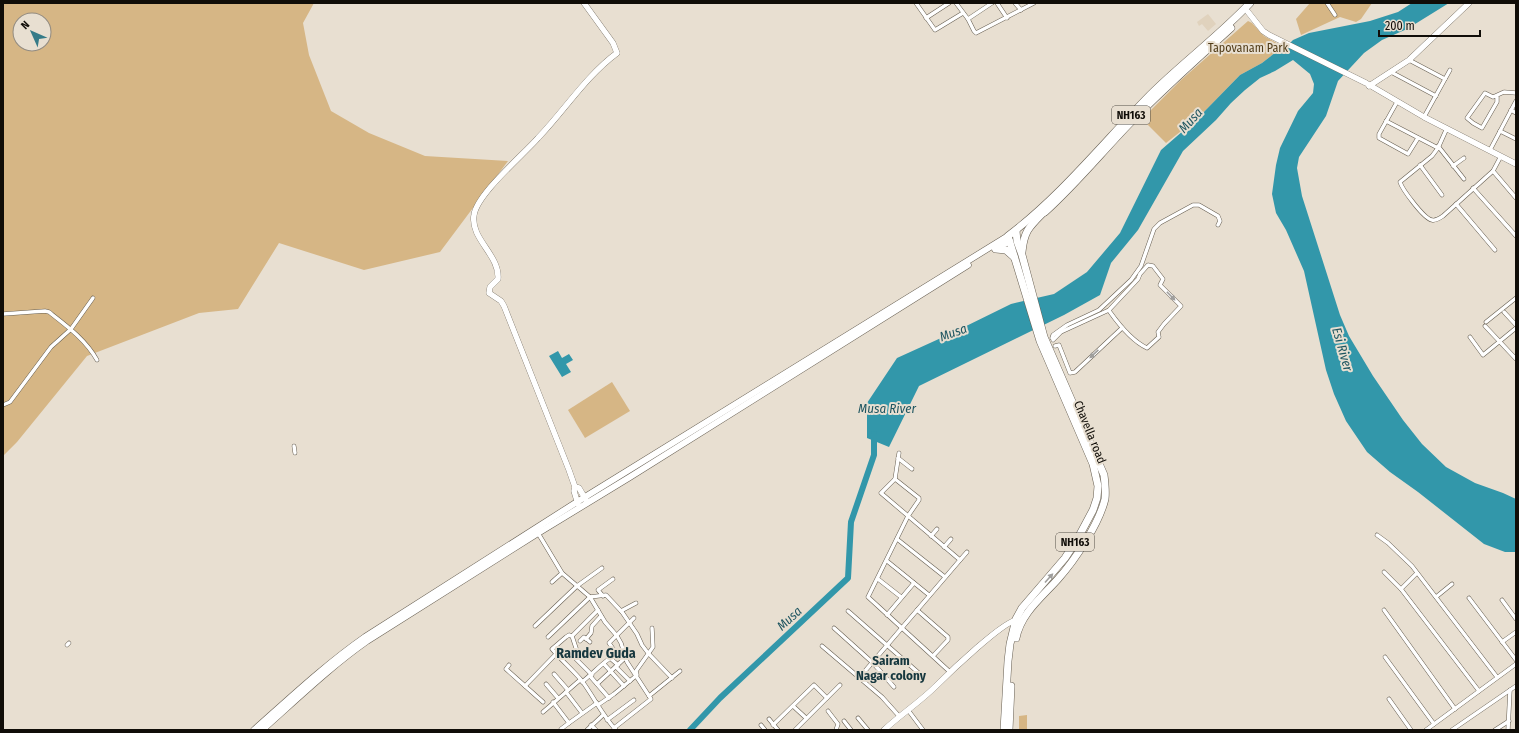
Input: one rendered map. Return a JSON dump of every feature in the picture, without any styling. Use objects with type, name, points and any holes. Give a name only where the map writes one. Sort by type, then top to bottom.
[{"type":"highway","name":"NH163","points":[[1053,343],[1044,337],[1022,255],[1013,238],[1164,82],[1250,3]]},
{"type":"highway","name":"NH163","points":[[1022,255],[1024,237],[1034,223],[1082,176],[1130,123],[1168,85],[1257,3]]},
{"type":"highway","points":[[1013,238],[1046,211]]},
{"type":"highway","name":"Chavella road","points":[[1004,730],[1010,644],[1022,608],[1065,558],[1093,510],[1098,492],[1097,479],[1093,464],[1053,343],[1020,279],[1014,258],[1013,238]]},
{"type":"highway","points":[[996,248],[1006,250],[1014,258]]},
{"type":"highway","name":"Chavella road","points":[[1009,730],[1012,660],[1019,620]]},
{"type":"main road","points":[[586,501],[1013,238]]},
{"type":"main road","points":[[254,730],[344,651],[364,637],[1013,238]]},
{"type":"main road","points":[[262,730],[347,655],[537,530]]},
{"type":"street","points":[[578,505],[574,491],[575,487],[504,306],[501,301],[489,293],[490,287],[498,278],[498,274],[494,262],[476,231],[474,216],[486,193],[540,137],[597,69],[617,54],[613,43],[584,3]]},
{"type":"street","points":[[917,3],[935,30],[963,13]]},
{"type":"street","points":[[926,18],[949,3]]},
{"type":"street","points":[[963,3],[957,4],[976,32],[1007,18],[1034,3]]},
{"type":"street","points":[[968,19],[992,3]]},
{"type":"street","points":[[997,3],[1007,18]]},
{"type":"street","points":[[1016,3],[1021,10]]},
{"type":"street","points":[[1327,3],[1334,15]]},
{"type":"street","points":[[1368,85],[1409,60],[1469,3]]},
{"type":"street","points":[[1248,12],[1264,31],[1284,43],[1368,85],[1424,117],[1516,164]]},
{"type":"street","points":[[1409,60],[1445,79]]},
{"type":"street","points":[[1424,117],[1450,70]]},
{"type":"street","points":[[1391,72],[1436,96]]},
{"type":"street","points":[[1497,97],[1484,93],[1468,118],[1469,121],[1482,128],[1497,102],[1497,97],[1499,94],[1504,92],[1516,93]]},
{"type":"street","points":[[1490,150],[1516,101]]},
{"type":"street","points":[[1397,102],[1386,120],[1379,134],[1379,138],[1408,154],[1418,138]]},
{"type":"street","points":[[1511,110],[1516,113]]},
{"type":"street","points":[[1386,120],[1418,138],[1438,147],[1464,179]]},
{"type":"street","points":[[1447,128],[1432,156],[1400,182],[1422,213],[1428,218],[1432,220],[1438,219],[1456,204],[1493,171],[1501,156]]},
{"type":"street","points":[[1500,131],[1516,139]]},
{"type":"street","points":[[1453,166],[1464,158]]},
{"type":"street","points":[[1420,165],[1442,195]]},
{"type":"street","points":[[1493,171],[1516,198]]},
{"type":"street","points":[[1473,188],[1516,236]]},
{"type":"street","points":[[1456,204],[1495,250]]},
{"type":"street","points":[[1122,328],[1075,372],[1070,373],[1053,343],[1052,335],[1067,325],[1099,310],[1131,280],[1141,266],[1154,230],[1160,223],[1192,205],[1199,205],[1218,216],[1220,221],[1218,225]]},
{"type":"street","points":[[1053,343],[1057,335],[1061,332],[1109,310],[1138,279],[1140,274],[1148,265],[1153,266],[1163,279],[1160,285],[1181,306],[1158,332],[1159,337],[1147,348],[1141,345],[1122,328],[1109,310]]},
{"type":"street","points":[[3,405],[10,402],[51,347],[71,329],[93,298]]},
{"type":"street","points":[[1516,298],[1486,324],[1516,359]]},
{"type":"street","points":[[3,314],[49,312],[71,329],[92,352],[97,360]]},
{"type":"street","points":[[1470,337],[1484,355],[1516,326],[1504,312]]},
{"type":"street","points":[[294,446],[295,452]]},
{"type":"street","points":[[899,453],[895,479],[881,493],[960,560]]},
{"type":"street","points":[[898,458],[912,469]]},
{"type":"street","points":[[895,479],[919,498],[908,516],[868,597],[950,672]]},
{"type":"street","points":[[575,487],[579,488],[586,501]]},
{"type":"street","points":[[931,536],[937,529]]},
{"type":"street","points":[[537,530],[562,573],[590,597],[598,610],[601,616],[616,636],[631,669],[651,699],[615,729],[603,715],[598,704],[581,681],[552,649],[569,635],[572,636],[598,610]]},
{"type":"street","points":[[1377,535],[1388,543],[1418,573],[1498,677]]},
{"type":"street","points":[[897,539],[945,577]]},
{"type":"street","points":[[944,547],[951,539]]},
{"type":"street","points":[[860,678],[967,552]]},
{"type":"street","points":[[887,561],[929,595]]},
{"type":"street","points":[[535,626],[578,586],[602,568]]},
{"type":"street","points":[[1384,572],[1401,589],[1479,691]]},
{"type":"street","points":[[552,582],[562,573]]},
{"type":"street","points":[[1401,589],[1418,573]]},
{"type":"street","points":[[603,596],[598,590],[614,579]]},
{"type":"street","points":[[878,579],[901,597]]},
{"type":"street","points":[[887,615],[914,583]]},
{"type":"street","points":[[1436,597],[1452,584]]},
{"type":"street","points":[[548,637],[590,597],[606,595],[630,623],[648,653],[672,678]]},
{"type":"street","points":[[1469,598],[1516,660]]},
{"type":"street","points":[[1502,600],[1516,619]]},
{"type":"street","points":[[621,611],[636,602]]},
{"type":"street","points":[[917,610],[948,637],[948,640],[933,656]]},
{"type":"street","points":[[1384,610],[1455,709]]},
{"type":"street","points":[[848,611],[920,676]]},
{"type":"street","points":[[580,642],[584,637],[588,641],[591,628],[601,616]]},
{"type":"street","points":[[616,653],[609,643],[634,618]]},
{"type":"street","points":[[589,620],[593,625]]},
{"type":"street","points":[[884,730],[1004,626],[1019,620]]},
{"type":"street","points":[[561,729],[582,713],[609,698],[636,675],[636,671],[653,647],[652,628]]},
{"type":"street","points":[[834,628],[873,663],[894,687]]},
{"type":"street","points":[[1502,642],[1516,632]]},
{"type":"street","points":[[572,636],[577,651],[574,655],[575,658],[609,698]]},
{"type":"street","points":[[822,646],[882,697],[899,716]]},
{"type":"street","points":[[544,712],[553,702],[581,681],[591,676],[616,653],[624,651]]},
{"type":"street","points":[[525,686],[556,654]]},
{"type":"street","points":[[597,684],[626,657]]},
{"type":"street","points":[[1384,657],[1434,724]]},
{"type":"street","points":[[610,658],[630,681]]},
{"type":"street","points":[[604,664],[624,686]]},
{"type":"street","points":[[1426,730],[1516,664]]},
{"type":"street","points":[[509,665],[506,670],[543,702]]},
{"type":"street","points":[[649,696],[680,671]]},
{"type":"street","points":[[554,674],[582,713]]},
{"type":"street","points":[[546,684],[558,698]]},
{"type":"street","points":[[773,725],[814,685],[827,698]]},
{"type":"street","points":[[796,730],[806,718],[840,685]]},
{"type":"street","points":[[1452,730],[1516,686]]},
{"type":"street","points":[[1508,730],[1510,690]]},
{"type":"street","points":[[1389,699],[1410,730]]},
{"type":"street","points":[[607,720],[634,700]]},
{"type":"street","points":[[553,702],[569,723]]},
{"type":"street","points":[[794,706],[806,718]]},
{"type":"street","points":[[908,710],[923,730]]},
{"type":"street","points":[[828,711],[838,724],[836,730]]},
{"type":"street","points":[[587,730],[603,715]]},
{"type":"street","points":[[858,718],[868,730]]},
{"type":"street","points":[[769,719],[778,730]]},
{"type":"street","points":[[1495,730],[1509,720]]},
{"type":"street","points":[[844,721],[851,730]]},
{"type":"street","points":[[592,725],[596,730]]},
{"type":"street","points":[[761,725],[765,730]]},
{"type":"shaded area","points":[[1208,14],[1216,24],[1208,31],[1202,24],[1199,26],[1197,22]]},
{"type":"green space","points":[[3,3],[314,3],[303,23],[309,55],[331,111],[369,133],[425,156],[508,161],[440,252],[364,270],[279,243],[238,309],[199,313],[87,356],[17,442],[3,456]]},
{"type":"green space","points":[[1310,3],[1372,3],[1361,19],[1356,22],[1340,17],[1301,35],[1296,19]]},
{"type":"green space","name":"Tapovanam Park","points":[[1248,21],[1252,23],[1264,36],[1282,46],[1262,63],[1240,75],[1199,117],[1166,143],[1142,119],[1181,80]]},
{"type":"green space","points":[[612,382],[630,411],[585,438],[568,410]]},
{"type":"green space","points":[[1027,715],[1027,730],[1019,730],[1019,716]]},
{"type":"water","points":[[1412,3],[1449,3],[1407,29],[1382,40],[1364,53],[1338,81],[1326,116],[1299,157],[1297,168],[1302,196],[1340,315],[1349,336],[1373,376],[1403,420],[1422,444],[1446,467],[1475,483],[1516,499],[1516,552],[1505,552],[1484,544],[1390,472],[1367,452],[1346,421],[1334,394],[1326,370],[1304,271],[1286,230],[1276,213],[1272,194],[1280,148],[1298,111],[1313,93],[1314,84],[1310,74],[1293,60],[1260,78],[1245,90],[1183,151],[1138,230],[1111,263],[1100,295],[1064,315],[919,386],[889,447],[867,438],[867,403],[897,358],[1011,304],[1054,294],[1087,272],[1120,233],[1161,150],[1199,117],[1240,75],[1262,63],[1276,52],[1282,51],[1293,40],[1309,33],[1370,21],[1398,12]]},
{"type":"water","points":[[558,351],[562,358],[569,354],[573,360],[566,364],[571,372],[562,377],[549,356]]},
{"type":"waterway","name":"Musa","points":[[690,730],[720,698],[848,578],[851,522],[874,455],[874,434]]},
{"type":"district","name":"Ramdev Guda","points":[[596,653]]},
{"type":"district","name":"Sairam Nagar colony","points":[[891,668]]},
{"type":"water label","name":"Esi River","points":[[1343,349]]},
{"type":"water label","name":"Musa River","points":[[887,408]]}]
